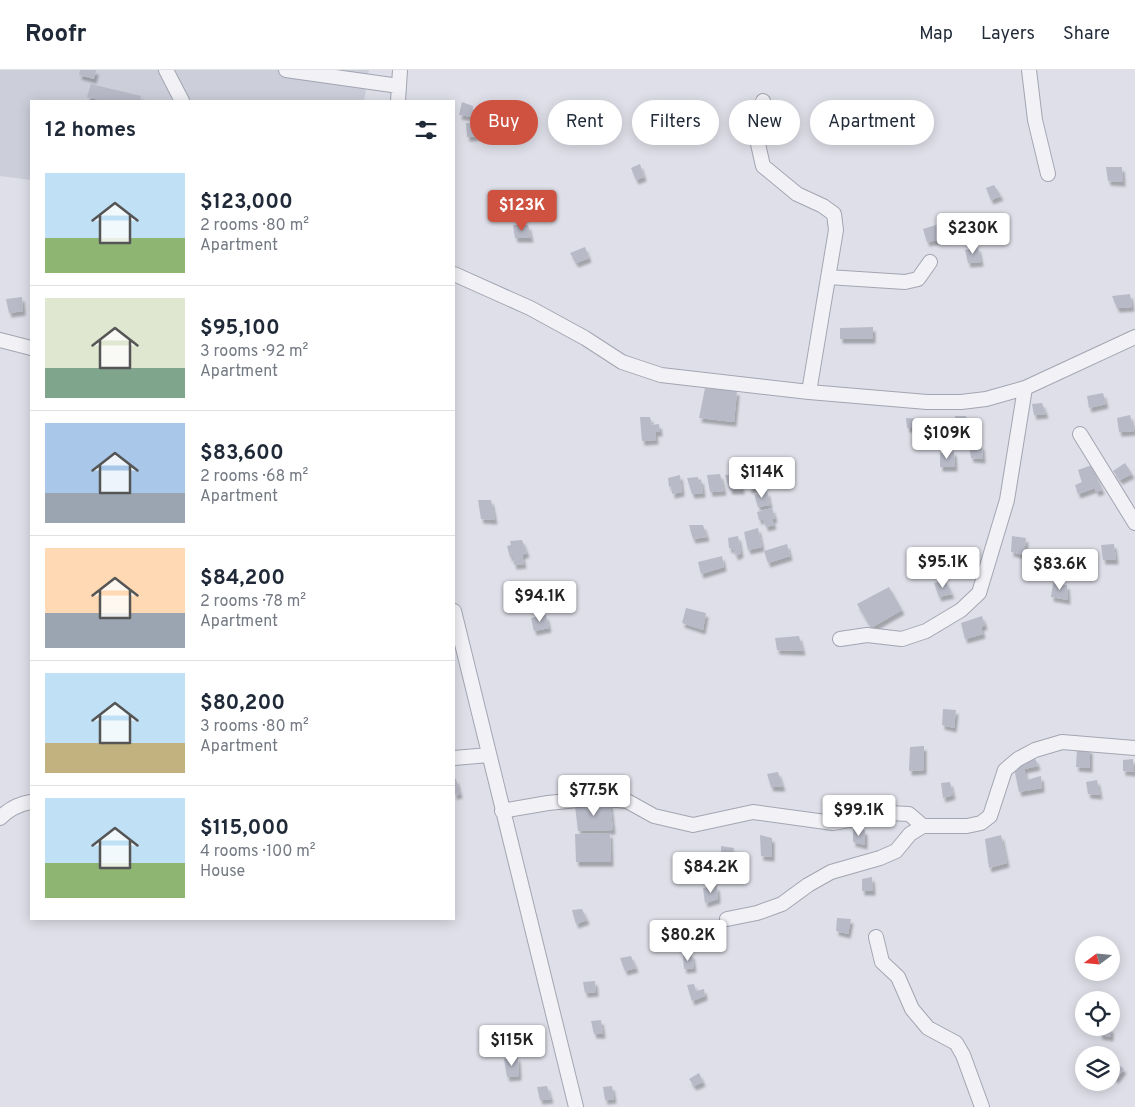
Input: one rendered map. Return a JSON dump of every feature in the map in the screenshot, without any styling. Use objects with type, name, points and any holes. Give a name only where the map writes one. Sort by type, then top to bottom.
[{"type":"street","points":[[166,70],[181,100]]},
{"type":"street","points":[[286,70],[399,86]]},
{"type":"street","points":[[398,100],[400,70]]},
{"type":"street","points":[[1029,70],[1034,120],[1048,174]]},
{"type":"street","points":[[759,145],[764,166],[796,194],[823,206],[834,214],[836,230],[809,392]]},
{"type":"street","points":[[828,277],[905,282],[918,279],[930,262]]},
{"type":"street","points":[[455,274],[530,308],[585,338],[622,362],[661,375],[809,392],[927,402],[961,402],[986,399],[1025,388],[1135,337]]},
{"type":"street","points":[[0,340],[30,348]]},
{"type":"street","points":[[840,639],[867,635],[902,639],[926,630],[961,610],[979,593],[1007,500],[1025,388]]},
{"type":"street","points":[[1080,434],[1135,523]]},
{"type":"street","points":[[455,615],[576,1107]]},
{"type":"street","points":[[727,919],[757,913],[782,904],[808,885],[831,872],[880,858],[896,851],[910,834],[923,826],[967,826],[981,823],[990,816],[1005,770],[1018,758],[1035,750],[1062,742],[1135,748]]},
{"type":"street","points":[[455,758],[489,755]]},
{"type":"street","points":[[502,811],[548,803],[597,798],[627,801],[654,816],[693,825],[753,812],[833,823],[888,813],[909,814],[923,826]]},
{"type":"street","points":[[0,818],[8,810],[20,804],[30,802]]},
{"type":"street","points":[[876,937],[882,962],[898,977],[912,1009],[928,1028],[956,1043],[963,1055],[982,1107]]},
{"type":"shaded area","points":[[0,70],[369,70],[364,100],[30,100],[30,180],[0,176]]},
{"type":"building","points":[[80,70],[96,70],[94,79],[79,75]]},
{"type":"building","points":[[91,84],[141,96],[140,100],[98,100],[87,97]]},
{"type":"building","points":[[462,102],[470,105],[470,117],[459,115]]},
{"type":"building","points":[[466,123],[470,123],[470,137],[467,137]]},
{"type":"building","points":[[640,164],[644,177],[636,180],[631,168]]},
{"type":"building","points":[[1106,167],[1122,167],[1123,182],[1108,181]]},
{"type":"building","points":[[994,185],[1001,196],[991,200],[986,188]]},
{"type":"building","points":[[939,224],[944,239],[927,242],[923,229]]},
{"type":"building","points":[[513,225],[528,225],[531,238],[515,238]]},
{"type":"building","points":[[585,247],[589,258],[576,263],[570,253]]},
{"type":"building","points":[[978,247],[981,262],[968,263],[965,250]]},
{"type":"building","points":[[1130,294],[1132,307],[1117,308],[1112,296]]},
{"type":"building","points":[[22,297],[23,311],[9,313],[6,299]]},
{"type":"building","points":[[873,327],[873,339],[840,339],[840,328]]},
{"type":"building","points":[[705,388],[737,391],[734,422],[699,418]]},
{"type":"building","points":[[1103,393],[1106,404],[1089,408],[1087,396]]},
{"type":"building","points":[[1042,403],[1046,414],[1034,415],[1032,404]]},
{"type":"building","points":[[1130,415],[1134,431],[1119,432],[1117,418]]},
{"type":"building","points":[[955,416],[966,416],[967,426],[956,427]]},
{"type":"building","points":[[640,417],[650,417],[652,425],[659,424],[660,432],[655,432],[656,440],[642,441]]},
{"type":"building","points":[[906,418],[921,419],[920,428],[907,428]]},
{"type":"building","points":[[938,420],[945,430],[937,435],[931,424]]},
{"type":"building","points":[[982,445],[983,459],[971,458],[969,446]]},
{"type":"building","points":[[954,451],[955,467],[940,467],[940,453]]},
{"type":"building","points":[[1125,463],[1132,474],[1120,480],[1113,471]]},
{"type":"building","points":[[1092,465],[1102,490],[1096,492],[1095,488],[1078,494],[1075,485],[1082,482],[1078,470]]},
{"type":"building","points":[[758,471],[762,489],[749,489],[749,480],[746,480],[744,473]]},
{"type":"building","points":[[720,474],[724,491],[710,492],[707,475]]},
{"type":"building","points":[[680,475],[682,492],[672,494],[672,486],[669,487],[668,478]]},
{"type":"building","points":[[725,475],[740,475],[742,490],[730,490]]},
{"type":"building","points":[[698,477],[699,480],[701,479],[703,493],[692,494],[687,478]]},
{"type":"building","points":[[767,491],[770,505],[758,507],[754,494]]},
{"type":"building","points":[[478,500],[491,500],[495,520],[481,519]]},
{"type":"building","points":[[772,508],[775,518],[772,519],[774,525],[766,527],[763,519],[759,520],[757,512]]},
{"type":"building","points":[[689,525],[703,525],[707,537],[693,539]]},
{"type":"building","points":[[758,528],[762,547],[748,550],[744,532]]},
{"type":"building","points":[[738,536],[741,553],[736,556],[733,549],[729,548],[728,538]]},
{"type":"building","points":[[1012,536],[1026,538],[1024,555],[1011,552]]},
{"type":"building","points":[[522,540],[527,553],[522,555],[524,564],[514,565],[513,557],[510,557],[507,546],[511,545],[510,541]]},
{"type":"building","points":[[787,544],[790,556],[768,563],[764,551]]},
{"type":"building","points":[[1114,544],[1116,560],[1103,560],[1101,545]]},
{"type":"building","points":[[722,556],[724,567],[701,574],[698,562]]},
{"type":"building","points":[[955,556],[969,557],[970,573],[955,570]]},
{"type":"building","points":[[945,580],[952,594],[939,597],[934,583]]},
{"type":"building","points":[[1053,583],[1067,585],[1068,600],[1051,597]]},
{"type":"building","points":[[889,587],[902,610],[871,628],[857,604]]},
{"type":"building","points":[[686,608],[706,613],[703,630],[682,623]]},
{"type":"building","points":[[546,615],[549,628],[534,631],[531,618]]},
{"type":"building","points":[[982,616],[985,625],[981,627],[983,634],[965,639],[961,623]]},
{"type":"building","points":[[799,636],[803,651],[777,650],[775,638]]},
{"type":"building","points":[[943,709],[956,710],[954,728],[942,725]]},
{"type":"building","points":[[924,746],[924,770],[909,771],[910,747]]},
{"type":"building","points":[[1077,749],[1090,749],[1090,768],[1076,767]]},
{"type":"building","points":[[1035,758],[1038,766],[1024,769],[1027,780],[1041,776],[1042,788],[1019,792],[1013,763]]},
{"type":"building","points":[[1133,759],[1134,772],[1123,771],[1123,760]]},
{"type":"building","points":[[778,772],[783,787],[771,787],[767,774]]},
{"type":"building","points":[[455,779],[456,779],[460,794],[455,795]]},
{"type":"building","points":[[1097,780],[1100,795],[1088,794],[1086,782]]},
{"type":"building","points":[[950,782],[953,795],[943,798],[941,783]]},
{"type":"building","points":[[610,803],[613,830],[578,831],[575,806]]},
{"type":"building","points":[[853,829],[865,830],[865,845],[853,842]]},
{"type":"building","points":[[610,833],[611,862],[576,862],[575,834]]},
{"type":"building","points":[[760,835],[772,838],[772,857],[761,856]]},
{"type":"building","points":[[1001,835],[1007,863],[989,868],[985,839]]},
{"type":"building","points":[[721,846],[734,848],[732,861],[721,860]]},
{"type":"building","points":[[872,877],[873,891],[862,891],[862,879]]},
{"type":"building","points":[[717,886],[718,899],[705,903],[703,888]]},
{"type":"building","points":[[582,909],[587,920],[576,924],[572,910]]},
{"type":"building","points":[[837,918],[851,919],[848,934],[836,931]]},
{"type":"building","points":[[672,921],[675,932],[665,935],[662,924]]},
{"type":"building","points":[[692,954],[694,968],[684,969],[683,956]]},
{"type":"building","points":[[631,956],[636,968],[625,971],[620,958]]},
{"type":"building","points":[[595,981],[596,992],[585,993],[583,982]]},
{"type":"building","points":[[694,984],[696,991],[704,989],[705,996],[692,1001],[687,985]]},
{"type":"building","points":[[601,1020],[603,1034],[594,1034],[591,1021]]},
{"type":"building","points":[[518,1057],[519,1076],[507,1077],[504,1059]]},
{"type":"building","points":[[1120,1066],[1124,1069],[1120,1074]]},
{"type":"building","points":[[699,1073],[703,1082],[694,1086],[689,1079]]},
{"type":"building","points":[[547,1086],[551,1099],[540,1100],[537,1087]]},
{"type":"building","points":[[612,1086],[614,1099],[605,1100],[603,1087]]}]
